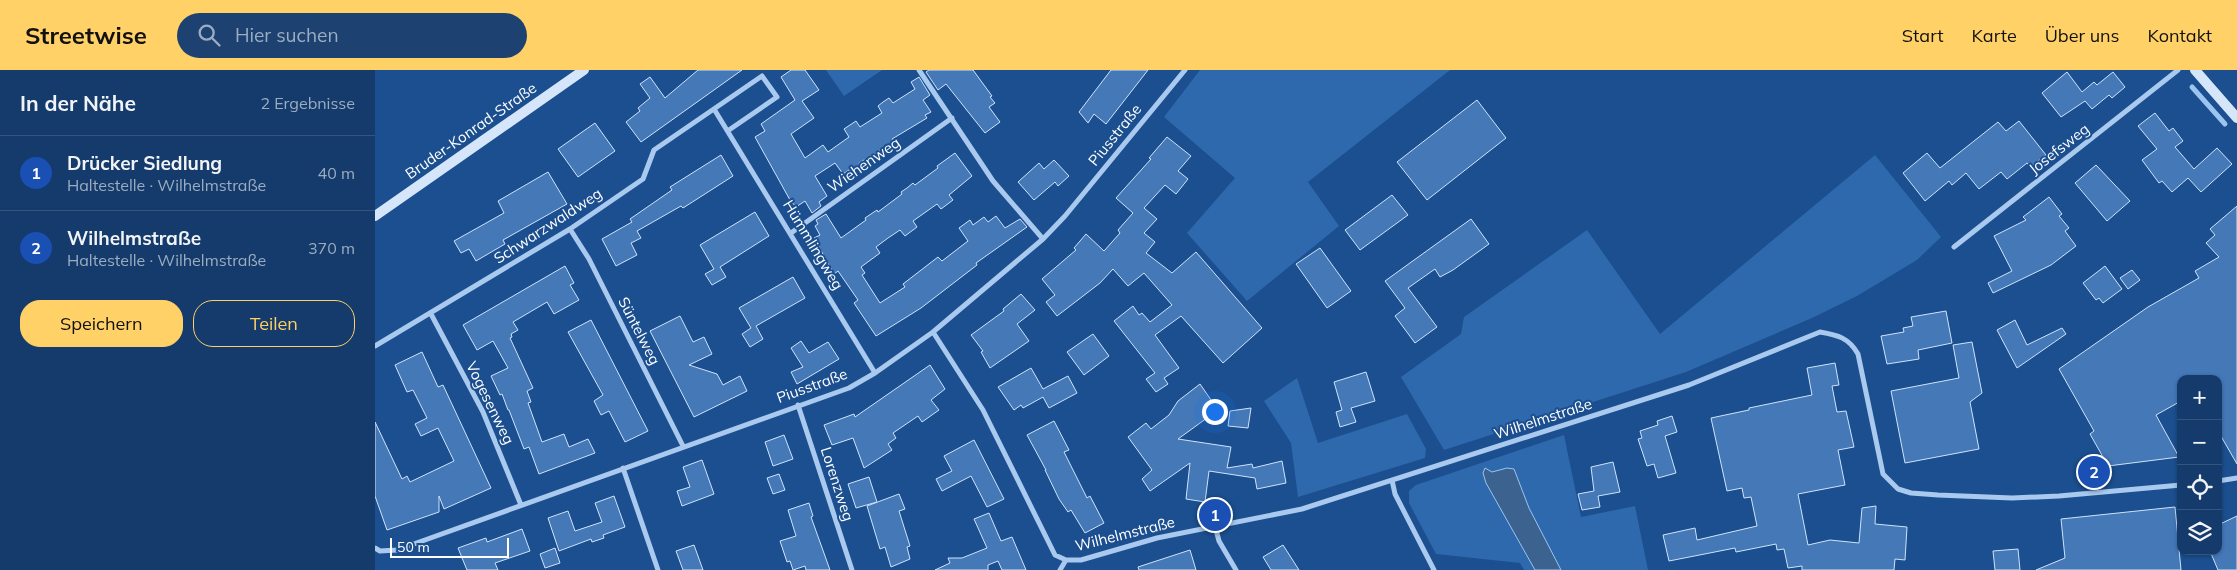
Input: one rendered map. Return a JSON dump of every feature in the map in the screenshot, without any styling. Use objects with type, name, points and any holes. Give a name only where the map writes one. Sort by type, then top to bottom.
[{"type":"street","name":"Bruder-Konrad-Straße","points":[[375,216],[584,70]]},
{"type":"street","name":"Schwarzwaldweg","points":[[375,346],[570,229],[643,179],[654,150],[762,76],[766,70]]},
{"type":"street","points":[[919,70],[993,180],[1043,239]]},
{"type":"street","name":"Piusstraße","points":[[375,548],[380,551],[397,550],[849,388],[875,373],[933,332],[1043,239],[1065,216],[1185,70]]},
{"type":"street","name":"Josefsweg","points":[[1954,247],[2179,70]]},
{"type":"street","points":[[2195,70],[2237,118]]},
{"type":"street","points":[[714,109],[729,130],[777,97],[762,76]]},
{"type":"street","name":"Wiehenweg","points":[[791,233],[952,118]]},
{"type":"street","name":"Hümmlingweg","points":[[729,130],[875,373]]},
{"type":"street","name":"Süntelweg","points":[[570,229],[589,259],[683,446]]},
{"type":"street","name":"Vogesenweg","points":[[431,314],[483,412],[521,505]]},
{"type":"street","name":"Wilhelmstraße","points":[[933,332],[983,410],[1055,555],[1066,560],[1081,560],[1157,538],[1302,509],[1694,383],[1820,332],[1837,334],[1853,346],[1857,354],[1883,474],[1897,489],[1911,493],[1938,496],[2012,498],[2059,496],[2177,485]]},
{"type":"street","name":"Lorenzweg","points":[[798,405],[852,570]]},
{"type":"street","points":[[623,468],[658,570]]},
{"type":"street","points":[[2222,480],[2237,478]]},
{"type":"street","points":[[1391,480],[1395,494],[1434,570]]},
{"type":"street","points":[[1215,526],[1219,541],[1236,570]]},
{"type":"street","points":[[1060,570],[1066,560]]},
{"type":"shaded area","points":[[826,70],[882,70],[844,96]]},
{"type":"shaded area","points":[[1200,70],[1450,70],[1308,182],[1339,226],[1247,301],[1187,233],[1235,178],[1164,117]]},
{"type":"shaded area","points":[[1875,155],[1941,237],[1917,260],[1857,296],[1812,318],[1686,372],[1444,450],[1401,377],[1461,334],[1464,317],[1587,230],[1660,334]]},
{"type":"shaded area","points":[[1297,378],[1318,443],[1407,414],[1426,449],[1425,458],[1298,497],[1291,443],[1264,401]]},
{"type":"shaded area","points":[[1564,435],[1581,517],[1635,506],[1648,570],[1524,570],[1520,563],[1436,554],[1409,503],[1409,491],[1416,485]]},
{"type":"shaded area","points":[[1485,468],[1492,472],[1507,468],[1514,469],[1529,508],[1561,570],[1535,570],[1486,483],[1483,473]]},
{"type":"building","points":[[698,70],[742,70],[641,142],[626,122],[640,111],[638,108],[650,98],[640,84],[650,77],[665,98]]},
{"type":"building","points":[[791,70],[805,70],[819,90],[802,101],[814,118],[791,134],[805,158],[823,145],[828,152],[849,137],[844,129],[856,121],[860,127],[882,113],[878,106],[889,98],[893,103],[915,89],[911,82],[919,77],[930,95],[923,100],[931,112],[925,115],[927,118],[892,139],[894,142],[859,163],[861,166],[850,173],[849,170],[843,174],[835,163],[815,176],[827,196],[819,202],[821,206],[812,213],[805,201],[796,207],[790,200],[755,137],[765,131],[761,124],[795,100],[781,77]]},
{"type":"building","points":[[929,70],[973,70],[992,96],[990,97],[995,103],[989,107],[1000,122],[985,133],[946,84],[938,90],[926,72]]},
{"type":"building","points":[[1111,70],[1148,70],[1106,124],[1094,114],[1088,123],[1079,112]]},
{"type":"building","points":[[2067,72],[2082,92],[2094,82],[2097,85],[2113,72],[2125,87],[2112,98],[2109,95],[2092,109],[2085,101],[2061,117],[2042,93]]},
{"type":"building","points":[[1477,100],[1506,138],[1427,200],[1397,162]]},
{"type":"building","points":[[2155,113],[2169,131],[2173,128],[2183,141],[2175,147],[2194,169],[2217,148],[2232,164],[2201,192],[2188,178],[2172,192],[2162,181],[2159,183],[2142,160],[2157,149],[2138,126]]},
{"type":"building","points":[[2019,121],[2046,155],[2030,167],[2027,163],[2007,179],[2001,172],[1979,189],[1966,173],[1952,185],[1949,181],[1925,201],[1903,173],[1927,153],[1940,168],[1998,122],[2006,131]]},
{"type":"building","points":[[595,123],[615,151],[578,177],[558,149]]},
{"type":"building","points":[[1167,137],[1191,156],[1178,171],[1188,179],[1176,194],[1165,185],[1144,208],[1157,219],[1144,233],[1155,242],[1146,253],[1172,273],[1196,252],[1262,328],[1223,363],[1181,316],[1155,335],[1179,368],[1164,378],[1168,384],[1156,392],[1146,379],[1155,373],[1114,321],[1133,306],[1139,315],[1142,313],[1150,322],[1172,305],[1144,273],[1128,286],[1113,269],[1100,283],[1057,316],[1046,302],[1055,295],[1042,279],[1076,250],[1074,248],[1086,234],[1104,251],[1120,233],[1118,230],[1133,213],[1116,198],[1151,159],[1149,158]]},
{"type":"building","points":[[955,153],[972,176],[949,195],[953,200],[941,209],[937,204],[913,221],[917,227],[905,236],[900,230],[888,238],[876,247],[880,253],[861,267],[865,273],[862,275],[880,303],[905,287],[903,284],[938,257],[942,261],[968,241],[959,228],[970,220],[973,225],[984,217],[988,222],[996,216],[1005,228],[1020,219],[1027,227],[976,263],[977,265],[921,308],[876,336],[854,303],[858,300],[838,271],[834,274],[814,238],[820,235],[815,226],[818,224],[816,220],[826,214],[841,238],[866,220],[865,218],[877,210],[878,212],[902,194],[901,192],[913,183],[915,185],[938,168],[937,166]]},
{"type":"building","points":[[721,155],[733,176],[683,208],[681,206],[637,231],[641,238],[631,243],[637,255],[616,266],[602,239],[632,222],[630,219],[672,190],[670,187]]},
{"type":"building","points":[[1054,160],[1069,176],[1058,186],[1055,182],[1034,200],[1018,182],[1039,163],[1044,169]]},
{"type":"building","points":[[2096,165],[2130,201],[2107,221],[2075,183]]},
{"type":"building","points":[[548,172],[567,204],[503,240],[505,244],[476,261],[469,249],[461,253],[454,241],[504,213],[498,201]]},
{"type":"building","points":[[1392,195],[1408,215],[1360,250],[1345,230]]},
{"type":"building","points":[[2049,197],[2062,214],[2059,216],[2069,228],[2065,231],[2076,246],[2051,265],[1993,293],[1988,283],[2012,271],[1994,236],[2026,220],[2023,217]]},
{"type":"building","points":[[2237,206],[2237,464],[2222,438],[2222,375],[2177,375],[2177,403],[2156,415],[2177,453],[2177,457],[2108,466],[2090,434],[2094,431],[2059,369],[2148,307],[2199,278],[2195,271],[2219,257],[2206,243],[2215,235],[2210,229]]},
{"type":"building","points":[[755,212],[769,236],[720,267],[726,277],[712,285],[705,274],[714,269],[700,245]]},
{"type":"building","points":[[1471,219],[1489,244],[1453,270],[1440,277],[1435,269],[1408,288],[1437,327],[1415,343],[1395,316],[1405,308],[1385,281]]},
{"type":"building","points":[[1320,248],[1351,291],[1327,308],[1296,264]]},
{"type":"building","points":[[565,266],[574,283],[570,285],[579,300],[554,314],[547,302],[513,322],[518,330],[511,334],[512,337],[510,338],[533,388],[527,391],[531,402],[528,403],[542,442],[564,434],[569,447],[588,439],[595,453],[539,474],[529,447],[524,449],[502,394],[500,395],[491,376],[508,368],[493,341],[477,350],[463,325]]},
{"type":"building","points":[[2105,266],[2122,289],[2103,303],[2099,298],[2096,300],[2083,283]]},
{"type":"building","points":[[2132,270],[2140,280],[2128,289],[2120,278]]},
{"type":"building","points":[[793,277],[805,298],[756,326],[763,339],[750,347],[742,334],[751,328],[739,308]]},
{"type":"building","points":[[1021,294],[1035,310],[1017,324],[1029,341],[990,368],[981,352],[983,351],[971,335],[1004,311],[1003,309]]},
{"type":"building","points":[[1946,311],[1952,343],[1918,350],[1919,359],[1887,364],[1881,336],[1904,332],[1903,328],[1913,326],[1911,317]]},
{"type":"building","points":[[680,316],[693,342],[704,337],[712,354],[689,365],[717,374],[723,385],[740,376],[747,391],[694,417],[650,331]]},
{"type":"building","points":[[591,320],[648,431],[625,442],[609,411],[601,415],[594,401],[603,395],[568,332]]},
{"type":"building","points":[[2015,320],[2027,345],[2062,328],[2066,334],[2017,368],[1997,330]]},
{"type":"building","points":[[1093,334],[1109,356],[1084,375],[1067,352]]},
{"type":"building","points":[[801,341],[809,353],[828,342],[839,359],[797,384],[791,372],[803,367],[791,348]]},
{"type":"building","points":[[1972,342],[1982,393],[1970,402],[1979,449],[1905,463],[1891,391],[1959,378],[1953,345]]},
{"type":"building","points":[[422,352],[438,387],[443,385],[491,488],[444,509],[439,496],[439,512],[387,530],[375,496],[375,422],[402,479],[407,476],[410,482],[454,461],[438,428],[421,436],[415,424],[427,418],[413,390],[407,392],[395,365]]},
{"type":"building","points":[[1835,363],[1839,385],[1832,386],[1837,412],[1846,411],[1854,447],[1838,450],[1845,485],[1798,494],[1808,545],[1830,540],[1859,543],[1862,508],[1876,506],[1875,524],[1907,527],[1905,560],[1895,559],[1894,570],[1802,570],[1802,566],[1788,568],[1784,549],[1777,550],[1776,544],[1736,552],[1735,548],[1669,561],[1663,535],[1695,528],[1697,540],[1757,526],[1751,497],[1744,498],[1742,488],[1727,491],[1711,418],[1812,395],[1807,368]]},
{"type":"building","points":[[930,365],[945,389],[931,400],[939,410],[922,422],[918,416],[893,433],[896,438],[888,444],[892,450],[864,468],[853,438],[832,445],[824,425],[854,414],[855,417]]},
{"type":"building","points":[[1031,368],[1043,389],[1068,376],[1077,393],[1049,408],[1043,397],[1023,408],[1021,405],[1014,410],[998,387]]},
{"type":"building","points":[[1366,372],[1375,401],[1351,408],[1356,422],[1340,427],[1336,412],[1342,410],[1334,382]]},
{"type":"building","points":[[1200,384],[1218,410],[1178,439],[1231,447],[1227,468],[1252,464],[1253,468],[1282,461],[1286,483],[1257,489],[1255,478],[1209,471],[1205,502],[1186,499],[1190,463],[1150,491],[1142,479],[1152,470],[1128,437],[1146,423],[1151,429],[1169,415],[1178,401]]},
{"type":"building","points":[[1251,408],[1248,428],[1228,426],[1230,411]]},
{"type":"building","points":[[1672,416],[1677,432],[1665,436],[1676,473],[1658,478],[1654,464],[1647,466],[1638,439],[1642,438],[1640,431],[1658,425],[1657,421]]},
{"type":"building","points":[[1054,421],[1069,450],[1064,452],[1087,498],[1090,496],[1104,523],[1085,533],[1071,510],[1068,512],[1059,499],[1027,435]]},
{"type":"building","points":[[784,435],[793,459],[773,466],[765,442]]},
{"type":"building","points":[[974,440],[1004,499],[987,507],[971,476],[942,491],[936,479],[952,471],[944,456]]},
{"type":"building","points":[[702,460],[714,494],[682,506],[677,491],[690,487],[683,467]]},
{"type":"building","points":[[1613,462],[1620,492],[1598,496],[1600,507],[1582,510],[1578,494],[1594,491],[1591,467]]},
{"type":"building","points":[[779,474],[785,490],[773,494],[767,478]]},
{"type":"building","points":[[869,477],[877,502],[856,508],[848,484]]},
{"type":"building","points":[[899,494],[905,509],[899,511],[910,546],[907,547],[910,559],[891,567],[885,547],[880,549],[867,506]]},
{"type":"building","points":[[614,496],[625,527],[603,535],[604,538],[592,542],[591,539],[559,551],[548,518],[568,511],[575,531],[602,522],[595,503]]},
{"type":"building","points":[[809,503],[813,516],[811,517],[830,570],[806,570],[805,566],[793,570],[790,561],[787,562],[780,541],[796,536],[788,510]]},
{"type":"building","points":[[2175,507],[2177,555],[2180,555],[2181,570],[2036,570],[2065,558],[2061,519]]},
{"type":"building","points":[[989,513],[1001,541],[1012,537],[1026,570],[1002,570],[998,561],[988,565],[988,570],[935,570],[950,563],[948,558],[962,558],[987,548],[974,519]]},
{"type":"building","points":[[2237,516],[2237,570],[2218,570],[2212,555],[2222,555],[2222,523]]},
{"type":"building","points":[[522,529],[530,551],[495,563],[498,570],[467,570],[458,548],[486,538],[487,542]]},
{"type":"building","points":[[694,545],[703,570],[683,570],[676,551]]},
{"type":"building","points":[[1283,545],[1299,570],[1271,570],[1263,557]]},
{"type":"building","points":[[555,548],[560,563],[545,568],[540,554]]},
{"type":"building","points":[[2018,549],[2020,570],[1995,570],[1993,551]]},
{"type":"building","points":[[1190,550],[1196,570],[1139,570],[1138,567]]},
{"type":"waterway","points":[[2192,87],[2225,124]]},
{"type":"place","name":"Wilhelmstraße","points":[[2094,472]]},
{"type":"place","name":"Drücker Siedlung","points":[[1215,515]]}]
